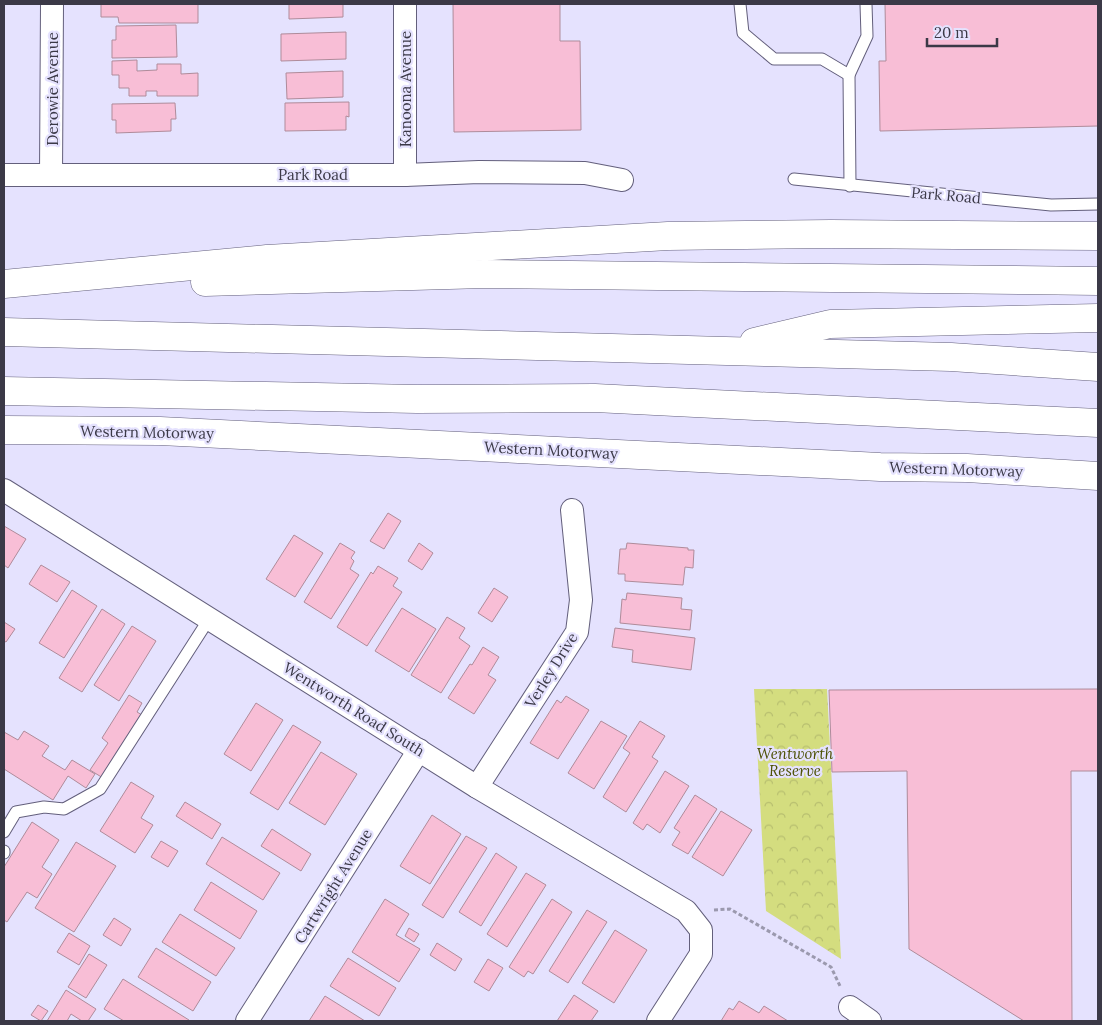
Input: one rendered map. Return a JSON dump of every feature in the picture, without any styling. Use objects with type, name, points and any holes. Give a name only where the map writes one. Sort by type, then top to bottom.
[{"type":"highway","points":[[4,286],[267,259],[668,236],[831,234],[1098,236]]},
{"type":"highway","points":[[4,286],[484,274],[1098,281]]},
{"type":"highway","points":[[719,351],[830,324],[1098,318]]},
{"type":"highway","points":[[4,332],[951,357],[1098,367]]},
{"type":"highway","points":[[4,391],[417,399],[595,398],[1098,423]]},
{"type":"highway","points":[[1059,421],[1098,435]]},
{"type":"highway","name":"Western Motorway","points":[[4,430],[170,432],[880,467],[967,468],[1098,476]]},
{"type":"highway","points":[[880,467],[1098,491]]},
{"type":"street","name":"Derowie Avenue","points":[[51,175],[52,4]]},
{"type":"street","name":"Kanoona Avenue","points":[[404,4],[405,175]]},
{"type":"street","name":"Park Road","points":[[4,175],[405,175],[479,172],[585,173],[622,180]]},
{"type":"street","name":"Wentworth Road South","points":[[4,490],[477,787],[686,910],[701,930],[701,954],[658,1021]]},
{"type":"street","name":"Verley Drive","points":[[477,787],[577,632],[581,600],[572,510]]},
{"type":"street","name":"Cartwright Avenue","points":[[247,1021],[419,750]]},
{"type":"street","points":[[850,1007],[870,1021]]},
{"type":"lane","points":[[740,4],[743,33],[774,59],[822,59],[849,75]]},
{"type":"lane","points":[[850,186],[849,75],[867,36],[866,4]]},
{"type":"lane","name":"Park Road","points":[[794,179],[850,186],[1051,204],[1098,204]]},
{"type":"lane","points":[[4,832],[16,812],[44,807],[64,809],[100,789],[209,619]]},
{"type":"path","points":[[686,910],[730,909],[831,967],[850,1007]]},
{"type":"green space","name":"Wentworth Reserve","points":[[754,689],[827,689],[841,959],[766,911]]},
{"type":"building","points":[[101,4],[198,4],[198,23],[119,23],[118,17],[101,17]]},
{"type":"building","points":[[289,4],[343,4],[343,17],[289,19]]},
{"type":"building","points":[[453,4],[560,4],[560,41],[580,41],[581,130],[454,132]]},
{"type":"building","points":[[885,4],[1098,4],[1098,126],[880,131],[879,61],[886,61]]},
{"type":"building","points":[[176,25],[177,57],[112,58],[112,40],[116,40],[116,26]]},
{"type":"building","points":[[346,32],[346,59],[281,61],[281,34]]},
{"type":"building","points":[[137,60],[137,71],[157,70],[157,64],[181,64],[181,74],[198,73],[198,96],[157,96],[157,91],[146,91],[146,96],[129,96],[129,88],[119,88],[119,75],[112,75],[112,61]]},
{"type":"building","points":[[343,71],[343,97],[287,99],[286,73]]},
{"type":"building","points":[[349,102],[349,117],[346,116],[346,130],[285,131],[285,103]]},
{"type":"building","points":[[175,103],[176,119],[171,119],[171,131],[116,133],[116,120],[112,120],[112,104]]},
{"type":"building","points":[[388,513],[401,521],[384,549],[370,541]]},
{"type":"building","points":[[4,526],[26,539],[8,568],[4,565]]},
{"type":"building","points":[[294,535],[323,553],[295,597],[266,579]]},
{"type":"building","points":[[340,543],[355,552],[351,558],[354,561],[350,569],[359,575],[331,619],[304,602]]},
{"type":"building","points":[[419,543],[433,553],[422,570],[408,561]]},
{"type":"building","points":[[627,543],[694,550],[693,568],[685,567],[683,585],[625,581],[625,574],[618,574],[620,549],[626,549]]},
{"type":"building","points":[[41,565],[70,582],[57,602],[29,584]]},
{"type":"building","points":[[378,566],[398,578],[393,586],[402,592],[367,646],[337,627],[371,572],[373,574]]},
{"type":"building","points":[[494,588],[508,597],[492,622],[478,613]]},
{"type":"building","points":[[72,590],[97,606],[64,658],[39,643]]},
{"type":"building","points":[[627,593],[682,598],[681,609],[692,610],[690,630],[620,623],[622,599],[626,600]]},
{"type":"building","points":[[402,608],[436,629],[409,672],[375,651]]},
{"type":"building","points":[[102,609],[125,624],[82,692],[59,678]]},
{"type":"building","points":[[447,617],[465,628],[459,638],[470,646],[441,693],[411,675]]},
{"type":"building","points":[[4,622],[15,629],[6,642],[4,641]]},
{"type":"building","points":[[132,626],[156,641],[119,701],[94,685]]},
{"type":"building","points":[[615,628],[695,638],[691,670],[632,662],[633,650],[612,647]]},
{"type":"building","points":[[483,647],[499,657],[488,675],[496,680],[474,714],[448,698]]},
{"type":"building","points":[[1098,689],[1098,771],[1071,771],[1072,1021],[1024,1021],[909,949],[907,771],[832,772],[829,690]]},
{"type":"building","points":[[129,695],[142,703],[137,712],[142,715],[103,778],[90,770],[108,743],[102,738]]},
{"type":"building","points":[[566,696],[589,710],[558,759],[530,743],[557,700],[561,703]]},
{"type":"building","points":[[256,703],[283,720],[251,771],[224,754]]},
{"type":"building","points":[[601,721],[627,736],[594,789],[568,773]]},
{"type":"building","points":[[640,721],[665,736],[652,757],[658,761],[626,812],[603,797],[630,753],[623,748]]},
{"type":"building","points":[[293,725],[321,742],[278,810],[250,793]]},
{"type":"building","points":[[24,731],[49,746],[42,756],[65,770],[72,760],[95,774],[86,788],[68,776],[53,800],[4,769],[4,732],[18,740]]},
{"type":"building","points":[[321,752],[357,774],[325,825],[289,803]]},
{"type":"building","points":[[665,771],[689,786],[660,833],[647,824],[643,830],[633,823]]},
{"type":"building","points":[[131,782],[154,796],[141,818],[153,825],[135,853],[100,831]]},
{"type":"building","points":[[695,795],[717,809],[688,854],[672,845],[680,832],[674,828]]},
{"type":"building","points":[[185,802],[221,824],[212,839],[176,816]]},
{"type":"building","points":[[721,811],[752,830],[723,876],[692,857]]},
{"type":"building","points":[[432,815],[461,834],[430,884],[400,866]]},
{"type":"building","points":[[32,822],[59,840],[42,867],[52,874],[37,898],[27,892],[7,922],[4,920],[4,867]]},
{"type":"building","points":[[272,829],[311,854],[301,871],[261,846]]},
{"type":"building","points":[[466,836],[487,848],[443,918],[422,905]]},
{"type":"building","points":[[222,837],[280,873],[263,900],[206,864]]},
{"type":"building","points":[[161,841],[178,851],[168,867],[151,857]]},
{"type":"building","points":[[76,842],[116,866],[74,932],[35,908]]},
{"type":"building","points":[[496,853],[517,867],[481,926],[459,912]]},
{"type":"building","points":[[526,873],[546,885],[507,947],[487,934]]},
{"type":"building","points":[[211,882],[257,911],[240,939],[194,910]]},
{"type":"building","points":[[385,899],[409,914],[396,935],[420,949],[399,982],[352,952]]},
{"type":"building","points":[[552,899],[572,912],[533,974],[528,971],[524,977],[509,967]]},
{"type":"building","points":[[587,910],[607,922],[568,983],[549,971]]},
{"type":"building","points":[[180,914],[235,948],[216,976],[162,942]]},
{"type":"building","points":[[114,918],[131,929],[121,946],[103,935]]},
{"type":"building","points":[[409,928],[419,934],[414,942],[405,936]]},
{"type":"building","points":[[615,930],[647,950],[614,1003],[582,983]]},
{"type":"building","points":[[69,933],[90,946],[79,965],[57,952]]},
{"type":"building","points":[[437,943],[462,959],[455,971],[430,955]]},
{"type":"building","points":[[156,948],[211,982],[193,1011],[138,977]]},
{"type":"building","points":[[89,954],[107,965],[86,998],[68,987]]},
{"type":"building","points":[[348,958],[396,988],[379,1016],[330,986]]},
{"type":"building","points":[[488,959],[503,968],[489,991],[474,982]]},
{"type":"building","points":[[123,979],[189,1020],[124,1021],[104,1009]]},
{"type":"building","points":[[66,990],[96,1009],[88,1021],[82,1021],[71,1014],[67,1021],[47,1021]]},
{"type":"building","points":[[574,995],[598,1011],[591,1021],[557,1021]]},
{"type":"building","points":[[325,996],[365,1021],[309,1021]]},
{"type":"building","points":[[739,1001],[759,1013],[764,1006],[788,1021],[721,1021],[729,1008],[733,1010]]},
{"type":"building","points":[[38,1005],[48,1011],[41,1021],[31,1015]]}]
